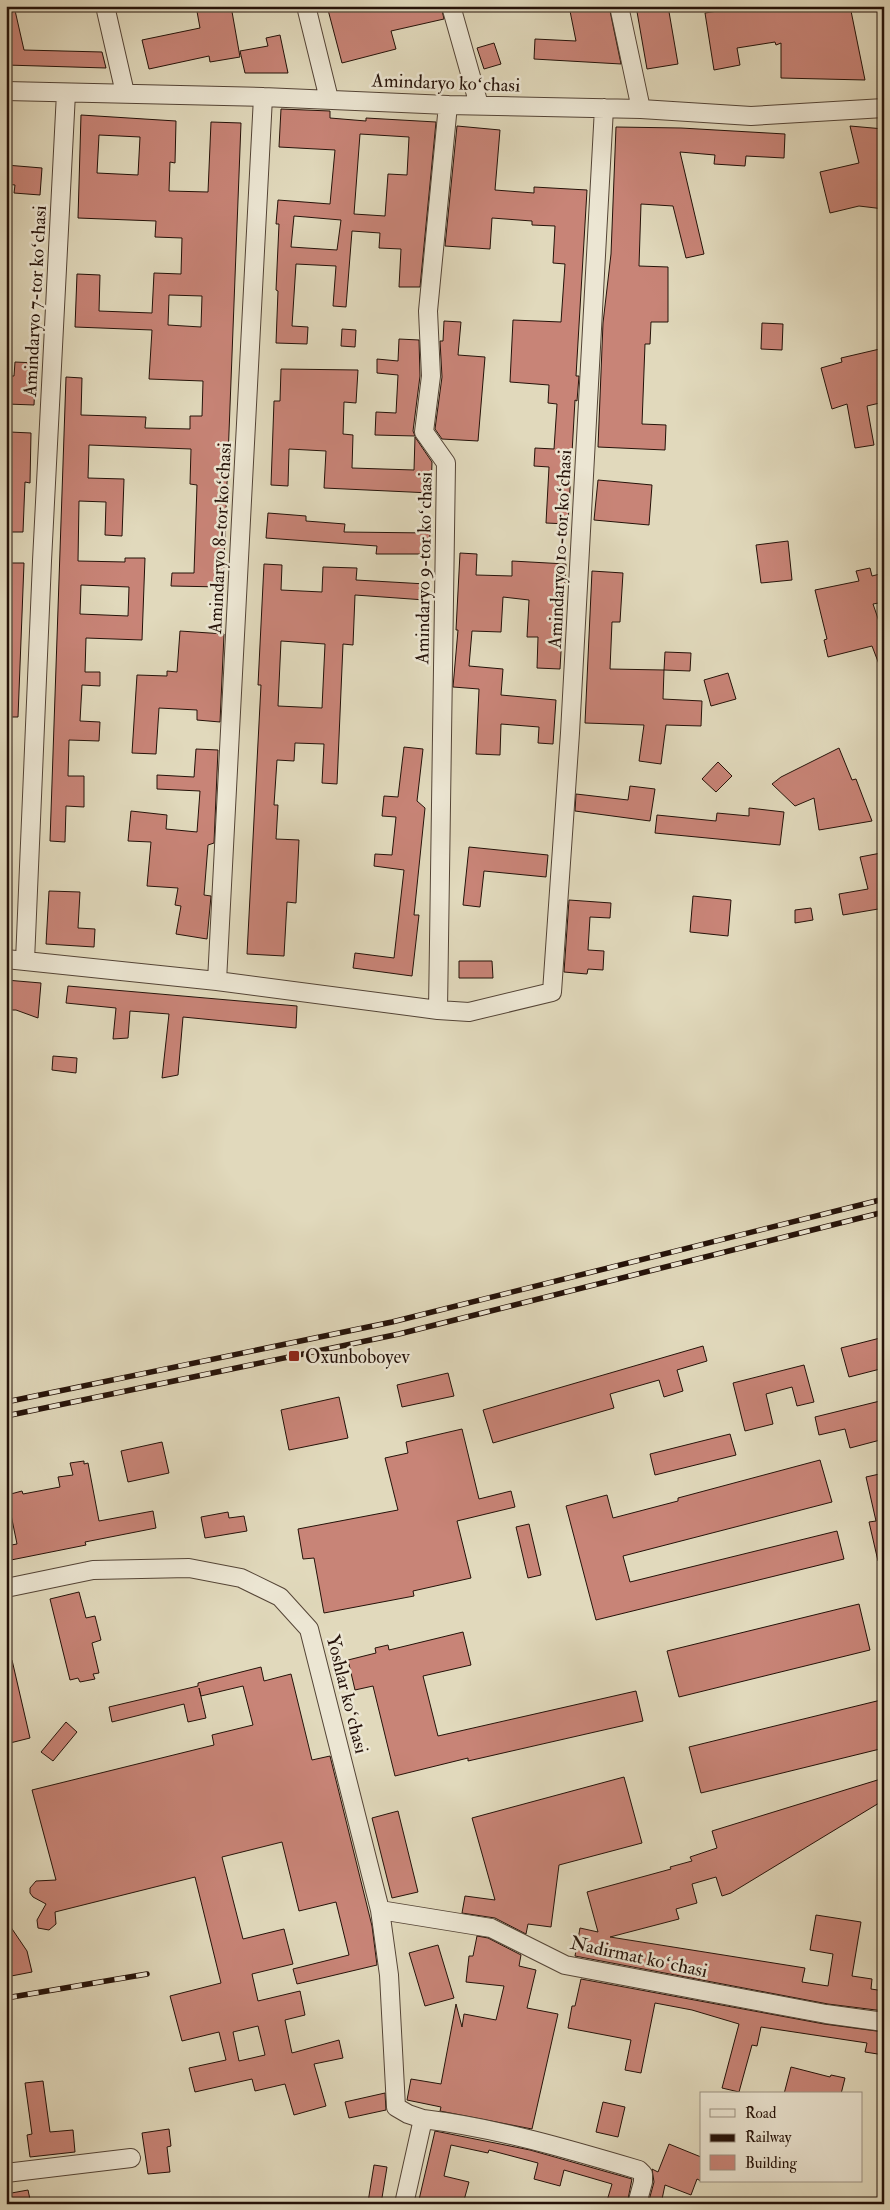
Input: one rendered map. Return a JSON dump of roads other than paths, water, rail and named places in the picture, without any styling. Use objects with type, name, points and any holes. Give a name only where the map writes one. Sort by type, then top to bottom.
[{"type":"street","points":[[105,6],[125,93]]},
{"type":"street","points":[[306,6],[329,99]]},
{"type":"street","points":[[452,6],[479,105]]},
{"type":"street","points":[[619,6],[641,109]]},
{"type":"street","name":"Amindaryo koʻchasi","points":[[6,91],[641,109],[751,116],[884,108]]},
{"type":"street","name":"Amindaryo 7-tor koʻchasi","points":[[25,961],[42,561],[66,93]]},
{"type":"street","name":"Amindaryo 8-tor koʻchasi","points":[[217,981],[263,97]]},
{"type":"street","name":"Amindaryo 9-tor koʻchasi","points":[[438,1010],[446,463],[424,432],[432,376],[428,311],[448,105]]},
{"type":"street","name":"Amindaryo 10-tor koʻchasi","points":[[438,1010],[469,1012],[552,992],[570,733],[604,108]]},
{"type":"street","points":[[6,959],[217,981],[438,1010]]},
{"type":"street","name":"Yoshlar koʻchasi","points":[[6,1588],[93,1570],[189,1568],[241,1578],[280,1597],[310,1629],[380,1910]]},
{"type":"street","points":[[380,1910],[389,1975],[396,2107],[408,2114],[423,2119],[464,2124],[547,2143],[639,2170],[643,2174],[643,2182],[637,2204]]},
{"type":"street","name":"Nadirmat koʻchasi","points":[[380,1910],[491,1928],[565,1965],[826,2014],[884,2022]]},
{"type":"street","points":[[404,2204],[423,2119]]},
{"type":"street","points":[[6,2173],[131,2158]]},
{"type":"railway","points":[[6,1402],[392,1322],[884,1199]]},
{"type":"railway","points":[[6,1416],[399,1334],[884,1212]]},
{"type":"railway","points":[[6,1998],[147,1974]]},
{"type":"place","name":"Oxunboboyev","points":[[294,1356]]}]
